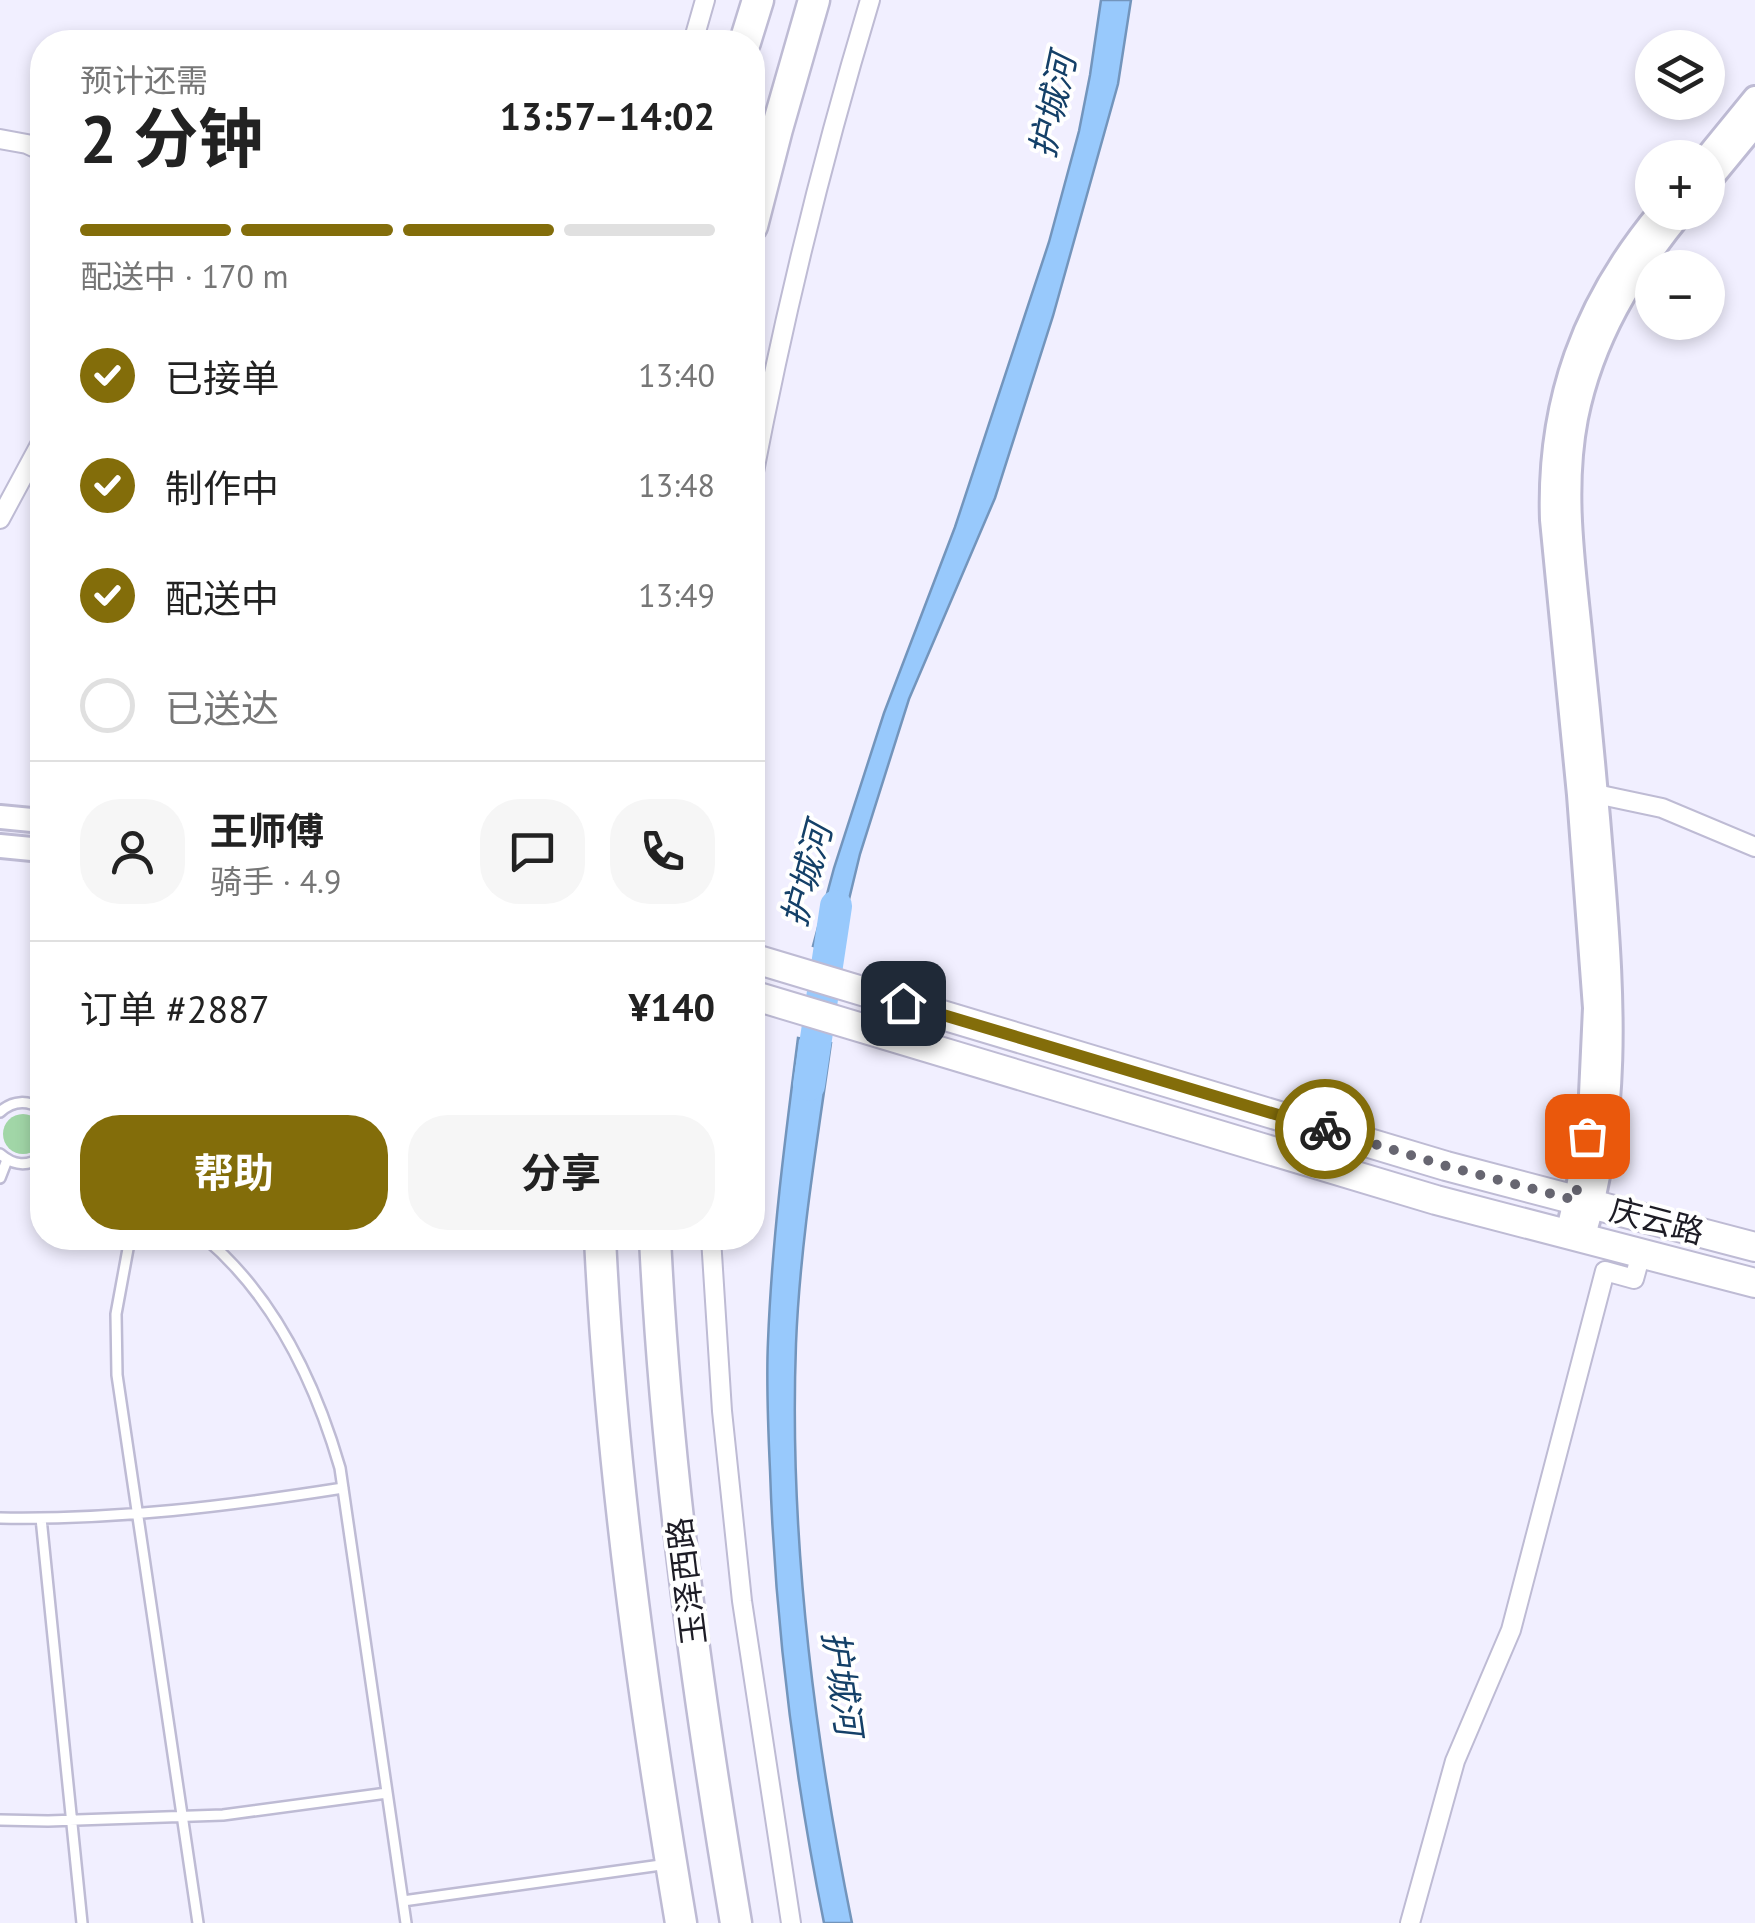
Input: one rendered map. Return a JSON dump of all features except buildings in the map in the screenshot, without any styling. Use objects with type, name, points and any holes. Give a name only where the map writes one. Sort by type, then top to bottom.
[{"type":"main road","points":[[749,30],[758,0]]},
{"type":"main road","points":[[765,176],[814,0]]},
{"type":"main road","name":"庆云路","points":[[765,962],[1446,1166],[1755,1247]]},
{"type":"main road","name":"庆云路","points":[[765,999],[1436,1200],[1755,1284]]},
{"type":"main road","name":"玉泽西路","points":[[601,1250],[634,1599],[681,1923]]},
{"type":"main road","name":"玉泽西路","points":[[656,1250],[688,1593],[736,1923]]},
{"type":"street","points":[[696,30],[705,0]]},
{"type":"street","points":[[765,414],[828,143],[870,0]]},
{"type":"street","points":[[1721,140],[1755,98]]},
{"type":"street","points":[[1725,161],[1755,125]]},
{"type":"street","points":[[0,139],[30,145]]},
{"type":"street","points":[[1583,1202],[1595,1008],[1552,520],[1552,467],[1566,386],[1584,332],[1610,281],[1645,230]]},
{"type":"street","points":[[1575,1237],[1607,1118],[1612,1042],[1596,794],[1570,519],[1572,443],[1590,364],[1612,314],[1640,266],[1668,230]]},
{"type":"street","points":[[0,519],[30,463]]},
{"type":"street","points":[[1596,794],[1662,808],[1755,847]]},
{"type":"street","points":[[0,817],[30,820]]},
{"type":"street","points":[[0,846],[30,849]]},
{"type":"street","points":[[712,1250],[724,1428],[742,1601],[791,1923]]},
{"type":"street","points":[[1410,1923],[1455,1761],[1511,1630],[1605,1271],[1634,1279],[1641,1254]]},
{"type":"lane","points":[[0,1112],[13,1104],[30,1103]]},
{"type":"lane","points":[[0,1178],[4,1157],[30,1163]]},
{"type":"lane","points":[[127,1250],[119,1288],[117,1376],[198,1923]]},
{"type":"lane","points":[[218,1250],[259,1294],[294,1350],[332,1439],[343,1488],[406,1923]]},
{"type":"lane","points":[[0,1518],[137,1514],[343,1488]]},
{"type":"lane","points":[[41,1518],[82,1923]]},
{"type":"lane","points":[[0,1820],[223,1815],[387,1793]]},
{"type":"lane","points":[[403,1901],[671,1864]]},
{"type":"green space","points":[[30,1115],[30,1153],[23,1154],[9,1148],[3,1134],[9,1120]]},
{"type":"water","points":[[1101,0],[1131,0],[1118,84],[1053,316],[995,498],[909,699],[860,854],[836,953],[813,946],[834,868],[884,713],[955,527],[1049,242],[1079,131]]},
{"type":"water","points":[[798,1038],[831,1043],[798,1306],[796,1489],[816,1708],[852,1923],[824,1923],[788,1698],[776,1584],[767,1357],[780,1189]]},
{"type":"waterway","name":"护城河","points":[[809,1085],[836,906]]},
{"type":"way so far","points":[[1325,1129],[1575,1200],[1587,1136]]},
{"type":"route","points":[[903,1003],[1325,1129]]}]
